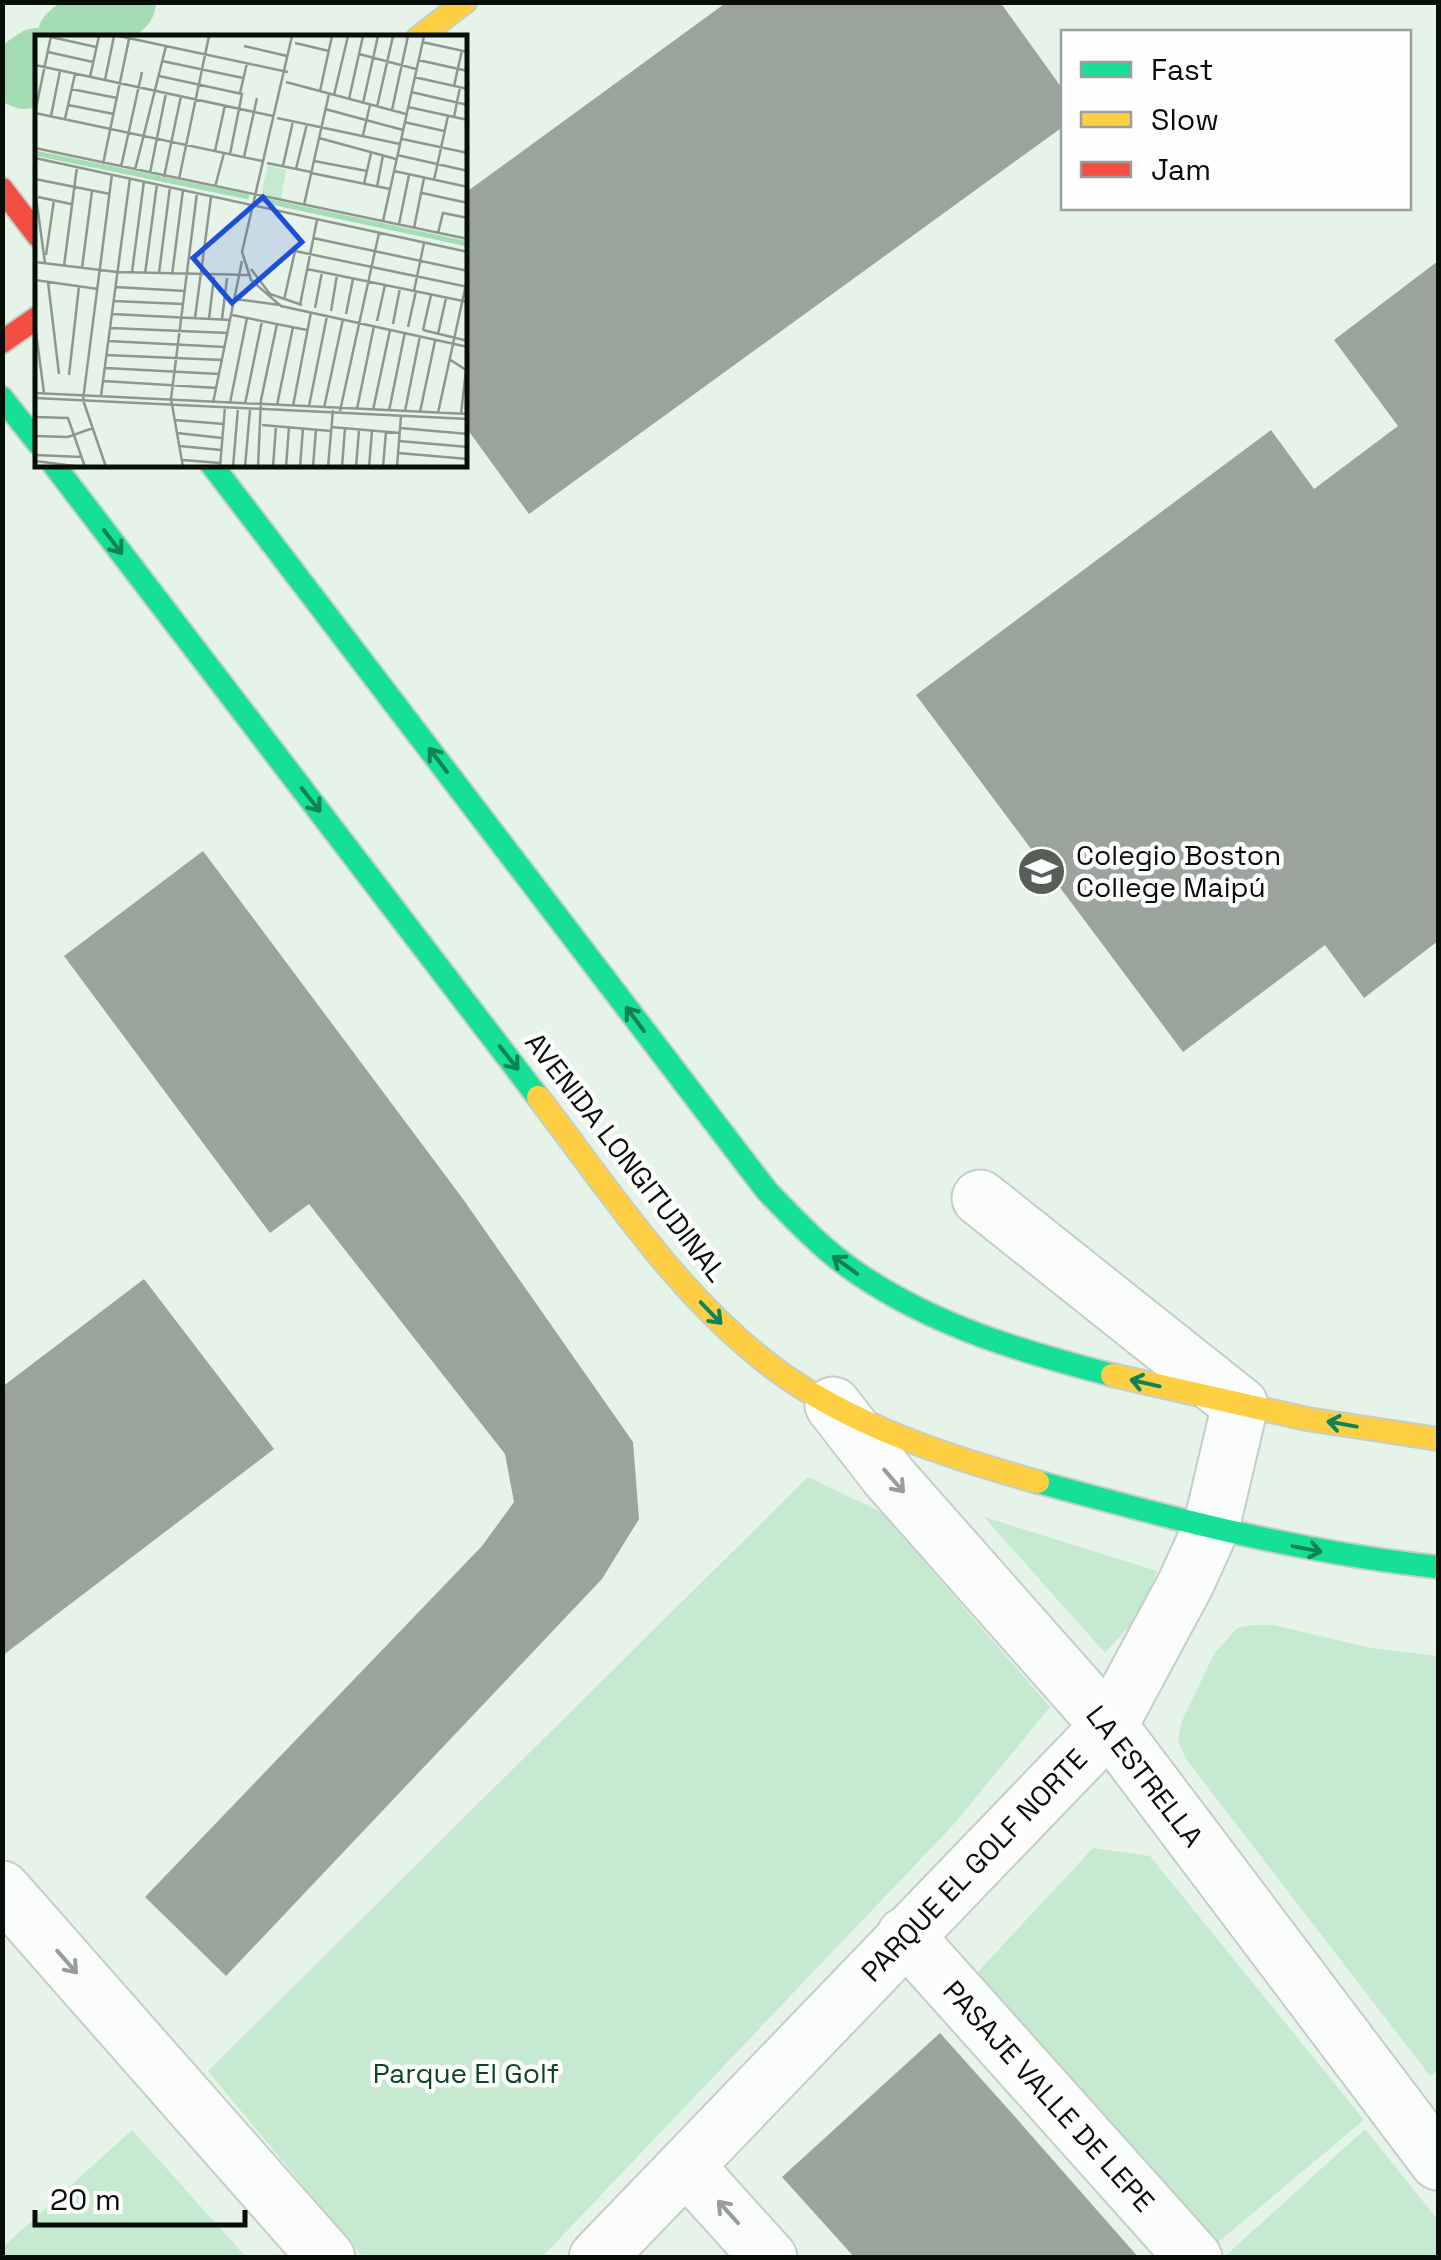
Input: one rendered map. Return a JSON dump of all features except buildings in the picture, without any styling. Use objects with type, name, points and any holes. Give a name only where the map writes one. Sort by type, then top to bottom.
[{"type":"main road","points":[[422,35],[465,2]]},
{"type":"main road","points":[[2,189],[35,232]]},
{"type":"main road","points":[[2,342],[35,319]]},
{"type":"main road","points":[[2,398],[35,439]]},
{"type":"main road","name":"AVENIDA LONGITUDINAL","points":[[56,468],[657,1252],[733,1335],[798,1385],[833,1405],[972,1461],[1212,1528],[1314,1551],[1438,1567]]},
{"type":"main road","points":[[214,468],[767,1191],[820,1246],[902,1301],[1019,1352],[1240,1405],[1438,1440]]},
{"type":"street","points":[[980,1198],[1240,1405]]},
{"type":"street","name":"LA ESTRELLA","points":[[833,1405],[889,1477],[1109,1726],[1430,2135]]},
{"type":"street","name":"PARQUE EL GOLF NORTE","points":[[598,2258],[1109,1726],[1212,1528],[1240,1405]]},
{"type":"street","points":[[2,1889],[327,2258]]},
{"type":"street","name":"PASAJE VALLE DE LEPE","points":[[905,1935],[1194,2258]]},
{"type":"street","points":[[686,2166],[769,2258]]},
{"type":"green space","name":"Parque El Golf","points":[[808,1477],[881,1512],[1050,1707],[955,1823],[542,2257],[362,2257],[208,2071]]},
{"type":"green space","points":[[984,1517],[1157,1571],[1141,1613],[1105,1653]]},
{"type":"green space","points":[[1273,1625],[1371,1648],[1438,1656],[1438,2070],[1430,2076],[1186,1759],[1178,1741],[1181,1723],[1214,1654],[1237,1628]]},
{"type":"green space","points":[[1093,1848],[1150,1856],[1364,2120],[1216,2244],[975,1975]]},
{"type":"green space","points":[[1365,2129],[1438,2220],[1438,2257],[1224,2257]]},
{"type":"green space","points":[[132,2130],[246,2257],[3,2257],[3,2247]]},
{"type":"waterway","points":[[77,35],[120,2]]},
{"type":"waterway","points":[[25,73],[35,66]]},
{"type":"traffic: fast","points":[[2,398],[35,439]]},
{"type":"traffic: fast","points":[[56,468],[538,1097]]},
{"type":"traffic: fast","points":[[214,468],[767,1191],[788,1213],[845,1264],[917,1308],[1013,1347],[1112,1375]]},
{"type":"traffic: fast","points":[[1038,1482],[1286,1543],[1438,1567]]},
{"type":"traffic: slow","points":[[422,35],[465,2]]},
{"type":"traffic: slow","points":[[538,1097],[678,1278],[743,1343],[779,1372],[871,1424],[937,1451],[1038,1482]]},
{"type":"traffic: slow","points":[[1112,1375],[1307,1419],[1438,1439]]},
{"type":"traffic: jam","points":[[2,189],[35,232]]},
{"type":"traffic: jam","points":[[2,342],[35,319]]},
{"type":"place","name":"Colegio Boston College Maipú","points":[[1041,871]]}]
